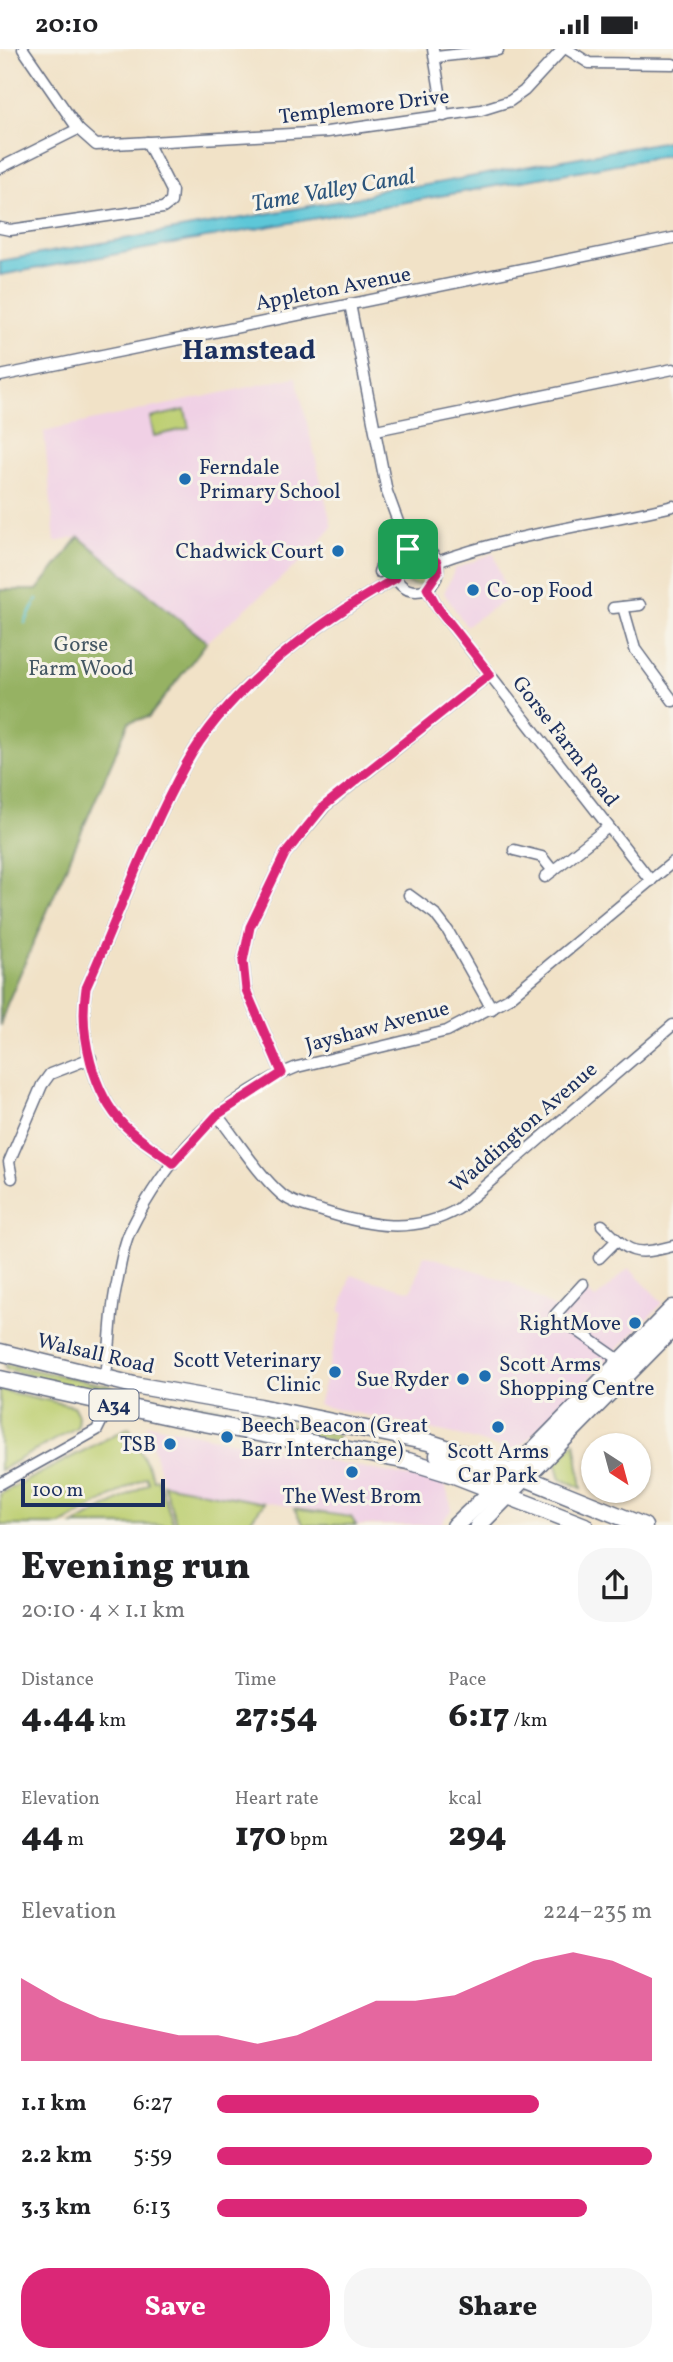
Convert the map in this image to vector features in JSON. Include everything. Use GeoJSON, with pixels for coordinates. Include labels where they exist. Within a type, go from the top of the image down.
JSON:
{"type":"FeatureCollection","features":[{"type":"Feature","properties":{"kind":"highway"},"geometry":{"type":"LineString","coordinates":[[478,1525],[510,1484],[621,1361],[673,1308]]}},
{"type":"Feature","properties":{"kind":"highway"},"geometry":{"type":"LineString","coordinates":[[455,1525],[510,1484],[673,1328]]}},
{"type":"Feature","properties":{"kind":"highway","name":"Walsall Road"},"geometry":{"type":"LineString","coordinates":[[0,1352],[105,1378],[428,1442],[510,1484]]}},
{"type":"Feature","properties":{"kind":"highway"},"geometry":{"type":"LineString","coordinates":[[0,1373],[51,1390]]}},
{"type":"Feature","properties":{"kind":"highway","name":"A34"},"geometry":{"type":"LineString","coordinates":[[0,1379],[177,1418],[408,1461],[463,1478],[510,1484],[644,1525]]}},
{"type":"Feature","properties":{"kind":"highway"},"geometry":{"type":"LineString","coordinates":[[177,1418],[182,1392]]}},
{"type":"Feature","properties":{"kind":"highway"},"geometry":{"type":"LineString","coordinates":[[340,1425],[348,1432],[349,1438],[343,1449]]}},
{"type":"Feature","properties":{"kind":"highway"},"geometry":{"type":"LineString","coordinates":[[455,1525],[468,1500],[463,1478]]}},
{"type":"Feature","properties":{"kind":"highway","name":"A34"},"geometry":{"type":"LineString","coordinates":[[510,1484],[585,1525]]}},
{"type":"Feature","properties":{"kind":"highway","name":"A34"},"geometry":{"type":"LineString","coordinates":[[510,1484],[593,1525]]}},
{"type":"Feature","properties":{"kind":"street"},"geometry":{"type":"LineString","coordinates":[[0,168],[78,128],[23,49]]}},
{"type":"Feature","properties":{"kind":"street"},"geometry":{"type":"LineString","coordinates":[[565,49],[589,63],[673,64]]}},
{"type":"Feature","properties":{"kind":"street","name":"Templemore Drive"},"geometry":{"type":"LineString","coordinates":[[78,128],[96,145],[316,133],[481,110],[510,101],[536,81],[565,49]]}},
{"type":"Feature","properties":{"kind":"street"},"geometry":{"type":"LineString","coordinates":[[444,116],[434,53],[498,50]]}},
{"type":"Feature","properties":{"kind":"street"},"geometry":{"type":"LineString","coordinates":[[2,228],[163,208],[171,202],[172,191],[147,142]]}},
{"type":"Feature","properties":{"kind":"street","name":"Appleton Avenue"},"geometry":{"type":"LineString","coordinates":[[0,376],[673,239]]}},
{"type":"Feature","properties":{"kind":"street"},"geometry":{"type":"LineString","coordinates":[[351,304],[387,492],[408,549]]}},
{"type":"Feature","properties":{"kind":"street"},"geometry":{"type":"LineString","coordinates":[[376,431],[673,369]]}},
{"type":"Feature","properties":{"kind":"street"},"geometry":{"type":"LineString","coordinates":[[437,562],[535,534],[673,506]]}},
{"type":"Feature","properties":{"kind":"street"},"geometry":{"type":"LineString","coordinates":[[379,572],[390,542],[401,533]]}},
{"type":"Feature","properties":{"kind":"street"},"geometry":{"type":"LineString","coordinates":[[422,548],[437,562],[438,572],[427,588],[413,591],[405,589],[396,578],[396,561],[408,549],[422,548]]}},
{"type":"Feature","properties":{"kind":"street"},"geometry":{"type":"LineString","coordinates":[[173,1163],[128,1128],[106,1102],[91,1058],[82,1012],[86,988],[186,762],[232,701],[348,605],[396,578]]}},
{"type":"Feature","properties":{"kind":"street","name":"Gorse Farm Road"},"geometry":{"type":"LineString","coordinates":[[427,588],[438,608],[651,881]]}},
{"type":"Feature","properties":{"kind":"street"},"geometry":{"type":"LineString","coordinates":[[640,605],[618,608],[635,649],[673,701]]}},
{"type":"Feature","properties":{"kind":"street"},"geometry":{"type":"LineString","coordinates":[[282,1073],[246,990],[243,961],[250,927],[285,854],[324,806],[490,674]]}},
{"type":"Feature","properties":{"kind":"street"},"geometry":{"type":"LineString","coordinates":[[514,850],[542,857],[549,874],[608,827]]}},
{"type":"Feature","properties":{"kind":"street","name":"Jayshaw Avenue"},"geometry":{"type":"LineString","coordinates":[[105,1378],[116,1286],[129,1234],[173,1163],[217,1115],[282,1073],[333,1056],[447,1031],[492,1009],[509,998],[673,862]]}},
{"type":"Feature","properties":{"kind":"street"},"geometry":{"type":"LineString","coordinates":[[409,895],[435,914],[448,931],[492,1009]]}},
{"type":"Feature","properties":{"kind":"street","name":"Waddington Avenue"},"geometry":{"type":"LineString","coordinates":[[217,1115],[271,1182],[283,1195],[296,1203],[375,1226],[400,1227],[428,1221],[458,1209],[673,1025]]}},
{"type":"Feature","properties":{"kind":"street"},"geometry":{"type":"LineString","coordinates":[[12,1178],[9,1162],[42,1085],[50,1074],[91,1058]]}},
{"type":"Feature","properties":{"kind":"street"},"geometry":{"type":"LineString","coordinates":[[602,1225],[636,1253],[673,1246]]}},
{"type":"Feature","properties":{"kind":"street"},"geometry":{"type":"LineString","coordinates":[[599,1258],[617,1240]]}},
{"type":"Feature","properties":{"kind":"street"},"geometry":{"type":"LineString","coordinates":[[583,1284],[555,1315],[621,1361]]}},
{"type":"Feature","properties":{"kind":"street"},"geometry":{"type":"LineString","coordinates":[[0,1484],[97,1430],[103,1419],[104,1403]]}},
{"type":"Feature","properties":{"kind":"shaded area","name":"Ferndale Primary School"},"geometry":{"type":"Polygon","coordinates":[[[296,377],[332,527],[307,556],[207,642],[79,537],[55,542],[44,431],[296,377]]]}},
{"type":"Feature","properties":{"kind":"shaded area"},"geometry":{"type":"Polygon","coordinates":[[[494,553],[508,598],[466,626],[444,593],[455,569],[494,553]]]}},
{"type":"Feature","properties":{"kind":"shaded area"},"geometry":{"type":"Polygon","coordinates":[[[424,1255],[509,1281],[564,1314],[587,1292],[595,1299],[629,1268],[663,1303],[521,1446],[510,1451],[459,1435],[318,1405],[344,1313],[340,1312],[350,1275],[411,1291],[424,1255]]]}},
{"type":"Feature","properties":{"kind":"shaded area"},"geometry":{"type":"Polygon","coordinates":[[[147,1424],[445,1484],[452,1509],[440,1525],[356,1525],[351,1517],[163,1484],[147,1424]]]}},
{"type":"Feature","properties":{"kind":"green space"},"geometry":{"type":"Polygon","coordinates":[[[185,410],[189,428],[154,436],[150,418],[185,410]]]}},
{"type":"Feature","properties":{"kind":"green space","name":"Gorse Farm Wood"},"geometry":{"type":"Polygon","coordinates":[[[79,537],[207,642],[149,717],[129,722],[7,1004],[0,1026],[0,590],[37,590],[79,537]]]}},
{"type":"Feature","properties":{"kind":"green space"},"geometry":{"type":"Polygon","coordinates":[[[416,551],[428,556],[433,568],[428,580],[416,585],[404,580],[399,568],[404,556],[416,551]]]}},
{"type":"Feature","properties":{"kind":"green space"},"geometry":{"type":"Polygon","coordinates":[[[5,1364],[110,1386],[143,1398],[171,1402],[169,1411],[6,1369],[5,1364]]]}},
{"type":"Feature","properties":{"kind":"green space"},"geometry":{"type":"Polygon","coordinates":[[[0,1390],[73,1406],[78,1415],[77,1427],[0,1470],[0,1390]]]}},
{"type":"Feature","properties":{"kind":"green space"},"geometry":{"type":"Polygon","coordinates":[[[186,1402],[286,1419],[294,1426],[337,1435],[337,1441],[186,1413],[186,1402]]]}},
{"type":"Feature","properties":{"kind":"green space"},"geometry":{"type":"Polygon","coordinates":[[[129,1427],[154,1480],[157,1478],[174,1525],[74,1525],[149,1483],[146,1477],[60,1525],[0,1525],[0,1494],[129,1427]]]}},
{"type":"Feature","properties":{"kind":"green space"},"geometry":{"type":"Polygon","coordinates":[[[575,1442],[581,1488],[561,1479],[556,1461],[575,1442]]]}},
{"type":"Feature","properties":{"kind":"green space"},"geometry":{"type":"Polygon","coordinates":[[[163,1484],[264,1503],[251,1520],[257,1525],[177,1525],[163,1484]]]}},
{"type":"Feature","properties":{"kind":"green space"},"geometry":{"type":"Polygon","coordinates":[[[294,1509],[351,1517],[356,1525],[304,1525],[294,1509]]]}},
{"type":"Feature","properties":{"kind":"water"},"geometry":{"type":"Polygon","coordinates":[[[673,140],[673,154],[0,275],[0,261],[367,196],[386,188],[421,186],[673,140]]]}},
{"type":"Feature","properties":{"kind":"waterway"},"geometry":{"type":"LineString","coordinates":[[25,623],[37,599]]}},
{"type":"Feature","properties":{"kind":"place","name":"Ferndale Primary School"},"geometry":{"type":"Point","coordinates":[185,479]}},
{"type":"Feature","properties":{"kind":"place","name":"Chadwick Court"},"geometry":{"type":"Point","coordinates":[338,551]}},
{"type":"Feature","properties":{"kind":"place","name":"Co-op Food"},"geometry":{"type":"Point","coordinates":[473,590]}},
{"type":"Feature","properties":{"kind":"place","name":"RightMove"},"geometry":{"type":"Point","coordinates":[635,1323]}},
{"type":"Feature","properties":{"kind":"place","name":"Scott Veterinary Clinic"},"geometry":{"type":"Point","coordinates":[335,1372]}},
{"type":"Feature","properties":{"kind":"place","name":"Scott Arms Shopping Centre"},"geometry":{"type":"Point","coordinates":[485,1376]}},
{"type":"Feature","properties":{"kind":"place","name":"Sue Ryder"},"geometry":{"type":"Point","coordinates":[463,1379]}},
{"type":"Feature","properties":{"kind":"place","name":"Scott Arms Car Park"},"geometry":{"type":"Point","coordinates":[498,1427]}},
{"type":"Feature","properties":{"kind":"place","name":"Beech Beacon (Great Barr Interchange)"},"geometry":{"type":"Point","coordinates":[227,1437]}},
{"type":"Feature","properties":{"kind":"place","name":"TSB"},"geometry":{"type":"Point","coordinates":[170,1444]}},
{"type":"Feature","properties":{"kind":"place","name":"The West Brom"},"geometry":{"type":"Point","coordinates":[352,1472]}},
{"type":"Feature","properties":{"kind":"district","name":"Hamstead"},"geometry":{"type":"Point","coordinates":[249,349]}},
{"type":"Feature","properties":{"kind":"route"},"geometry":{"type":"LineString","coordinates":[[422,548],[437,562],[438,572],[427,588],[438,608],[490,674],[324,806],[285,854],[250,927],[243,961],[246,990],[282,1073],[217,1115],[191,1140],[173,1163],[121,1122],[106,1102],[85,1037],[82,1012],[86,988],[186,762],[211,726],[232,701],[316,628],[348,605],[396,578],[396,561],[408,549],[422,548]]}},
{"type":"Feature","properties":{"kind":"water label","name":"Tame Valley Canal"},"geometry":{"type":"Point","coordinates":[333,189]}}]}
